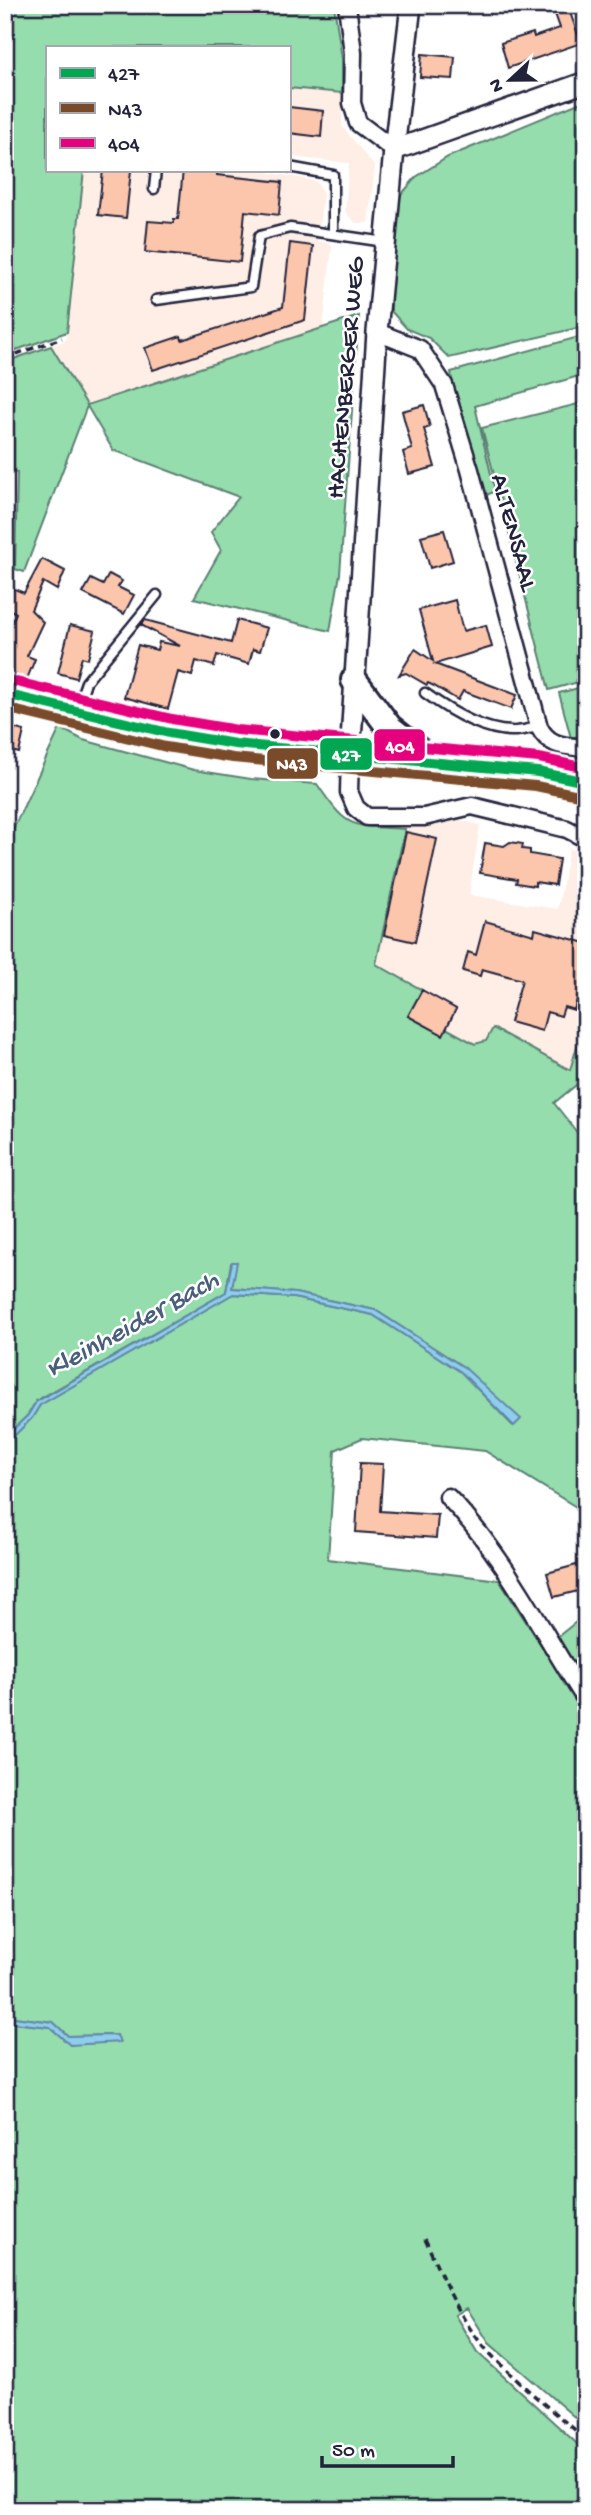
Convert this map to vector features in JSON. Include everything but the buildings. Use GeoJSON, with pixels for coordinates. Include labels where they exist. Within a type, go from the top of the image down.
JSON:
{"type":"FeatureCollection","features":[{"type":"Feature","properties":{"kind":"main road"},"geometry":{"type":"LineString","coordinates":[[354,680],[389,727],[435,763]]}},
{"type":"Feature","properties":{"kind":"main road"},"geometry":{"type":"LineString","coordinates":[[5,694],[169,733],[235,744],[538,772],[586,782]]}},
{"type":"Feature","properties":{"kind":"street"},"geometry":{"type":"LineString","coordinates":[[347,5],[353,53],[352,103],[358,123],[394,150],[586,82]]}},
{"type":"Feature","properties":{"kind":"street","name":"HACHENBERGER WEG"},"geometry":{"type":"LineString","coordinates":[[349,756],[377,332],[411,5]]}},
{"type":"Feature","properties":{"kind":"street","name":"ALTENSAAL"},"geometry":{"type":"LineString","coordinates":[[377,332],[420,349],[444,385],[470,470],[539,727]]}},
{"type":"Feature","properties":{"kind":"street"},"geometry":{"type":"LineString","coordinates":[[539,727],[543,736],[554,745],[586,748]]}},
{"type":"Feature","properties":{"kind":"street"},"geometry":{"type":"LineString","coordinates":[[349,756],[349,792],[356,808],[367,817],[424,817],[472,806],[567,829],[586,839]]}},
{"type":"Feature","properties":{"kind":"street"},"geometry":{"type":"LineString","coordinates":[[448,1497],[470,1520],[506,1571],[586,1700]]}},
{"type":"Feature","properties":{"kind":"lane"},"geometry":{"type":"LineString","coordinates":[[290,167],[333,175],[333,234]]}},
{"type":"Feature","properties":{"kind":"lane"},"geometry":{"type":"LineString","coordinates":[[154,189],[156,172]]}},
{"type":"Feature","properties":{"kind":"lane"},"geometry":{"type":"LineString","coordinates":[[156,300],[251,287],[258,236],[290,228],[385,242]]}},
{"type":"Feature","properties":{"kind":"lane"},"geometry":{"type":"LineString","coordinates":[[76,711],[86,682],[157,595]]}},
{"type":"Feature","properties":{"kind":"lane"},"geometry":{"type":"LineString","coordinates":[[425,692],[454,713],[485,724],[508,731],[539,727]]}},
{"type":"Feature","properties":{"kind":"path"},"geometry":{"type":"LineString","coordinates":[[5,358],[62,338]]}},
{"type":"Feature","properties":{"kind":"path"},"geometry":{"type":"LineString","coordinates":[[425,2239],[452,2296],[485,2347],[539,2400],[586,2439]]}},
{"type":"Feature","properties":{"kind":"shaded area"},"geometry":{"type":"Polygon","coordinates":[[[290,88],[342,93],[342,126],[375,167],[368,223],[356,223],[345,212],[349,163],[290,157],[290,88]]]}},
{"type":"Feature","properties":{"kind":"shaded area"},"geometry":{"type":"Polygon","coordinates":[[[84,172],[267,172],[316,181],[323,193],[318,241],[332,246],[323,328],[86,405],[51,346],[66,340],[84,172]]]}},
{"type":"Feature","properties":{"kind":"shaded area"},"geometry":{"type":"Polygon","coordinates":[[[456,819],[480,825],[469,895],[558,909],[569,848],[586,855],[586,1035],[578,1043],[570,1070],[493,1029],[486,1041],[475,1044],[447,1028],[408,1016],[421,990],[376,964],[405,829],[456,819]]]}},
{"type":"Feature","properties":{"kind":"green space"},"geometry":{"type":"Polygon","coordinates":[[[5,5],[334,5],[342,59],[342,93],[290,88],[290,46],[46,46],[46,172],[84,172],[67,332],[5,354],[5,5]]]}},
{"type":"Feature","properties":{"kind":"green space"},"geometry":{"type":"Polygon","coordinates":[[[586,100],[586,326],[449,358],[429,338],[407,329],[391,311],[391,273],[401,195],[416,177],[448,157],[586,100]]]}},
{"type":"Feature","properties":{"kind":"green space"},"geometry":{"type":"Polygon","coordinates":[[[359,316],[340,574],[330,631],[194,598],[221,550],[211,532],[239,497],[113,450],[87,406],[24,572],[15,569],[17,472],[5,475],[5,362],[51,346],[87,405],[359,316]]]}},
{"type":"Feature","properties":{"kind":"green space"},"geometry":{"type":"Polygon","coordinates":[[[586,335],[586,374],[475,406],[495,491],[481,498],[451,372],[586,335]]]}},
{"type":"Feature","properties":{"kind":"green space"},"geometry":{"type":"Polygon","coordinates":[[[586,402],[586,680],[549,690],[482,428],[586,402]]]}},
{"type":"Feature","properties":{"kind":"green space"},"geometry":{"type":"Polygon","coordinates":[[[586,686],[586,734],[571,738],[559,693],[586,686]]]}},
{"type":"Feature","properties":{"kind":"green space"},"geometry":{"type":"Polygon","coordinates":[[[60,728],[83,740],[194,770],[251,779],[317,784],[344,818],[352,823],[405,829],[376,964],[422,990],[408,1016],[446,1028],[475,1044],[486,1041],[493,1028],[570,1070],[578,1043],[586,1035],[586,1077],[554,1103],[586,1144],[586,1513],[485,1451],[362,1438],[335,1450],[328,1559],[499,1580],[586,1714],[586,2427],[489,2343],[467,2308],[455,2315],[477,2352],[586,2452],[586,2510],[5,2510],[5,2022],[50,2027],[70,2045],[117,2035],[68,2036],[53,2022],[5,2016],[5,1445],[32,1418],[40,1405],[233,1294],[294,1298],[373,1315],[461,1372],[513,1426],[465,1368],[375,1310],[295,1293],[232,1288],[236,1262],[231,1263],[226,1292],[36,1401],[28,1415],[5,1437],[5,837],[9,838],[60,728]]]}},
{"type":"Feature","properties":{"kind":"green space"},"geometry":{"type":"Polygon","coordinates":[[[586,1614],[586,1685],[556,1638],[586,1614]]]}},
{"type":"Feature","properties":{"kind":"water"},"geometry":{"type":"Polygon","coordinates":[[[232,1262],[237,1262],[232,1288],[295,1293],[375,1310],[465,1368],[521,1419],[514,1426],[461,1372],[373,1315],[294,1298],[233,1294],[40,1405],[32,1418],[5,1445],[5,1437],[28,1415],[36,1402],[226,1292],[232,1262]]]}},
{"type":"Feature","properties":{"kind":"water"},"geometry":{"type":"Polygon","coordinates":[[[5,2016],[53,2022],[68,2036],[117,2035],[120,2042],[70,2045],[50,2027],[5,2022],[5,2016]]]}},
{"type":"Feature","properties":{"kind":"transit line","name":"404"},"geometry":{"type":"LineString","coordinates":[[8,680],[172,719],[237,730],[539,758],[586,768]]}},
{"type":"Feature","properties":{"kind":"transit line","name":"427"},"geometry":{"type":"LineString","coordinates":[[5,694],[169,733],[235,744],[538,772],[586,782]]}},
{"type":"Feature","properties":{"kind":"transit line","name":"N43"},"geometry":{"type":"LineString","coordinates":[[5,708],[166,747],[233,758],[536,786],[583,796]]}},
{"type":"Feature","properties":{"kind":"water label","name":"Kleinheider Bach"},"geometry":{"type":"Point","coordinates":[133,1326]}}]}
